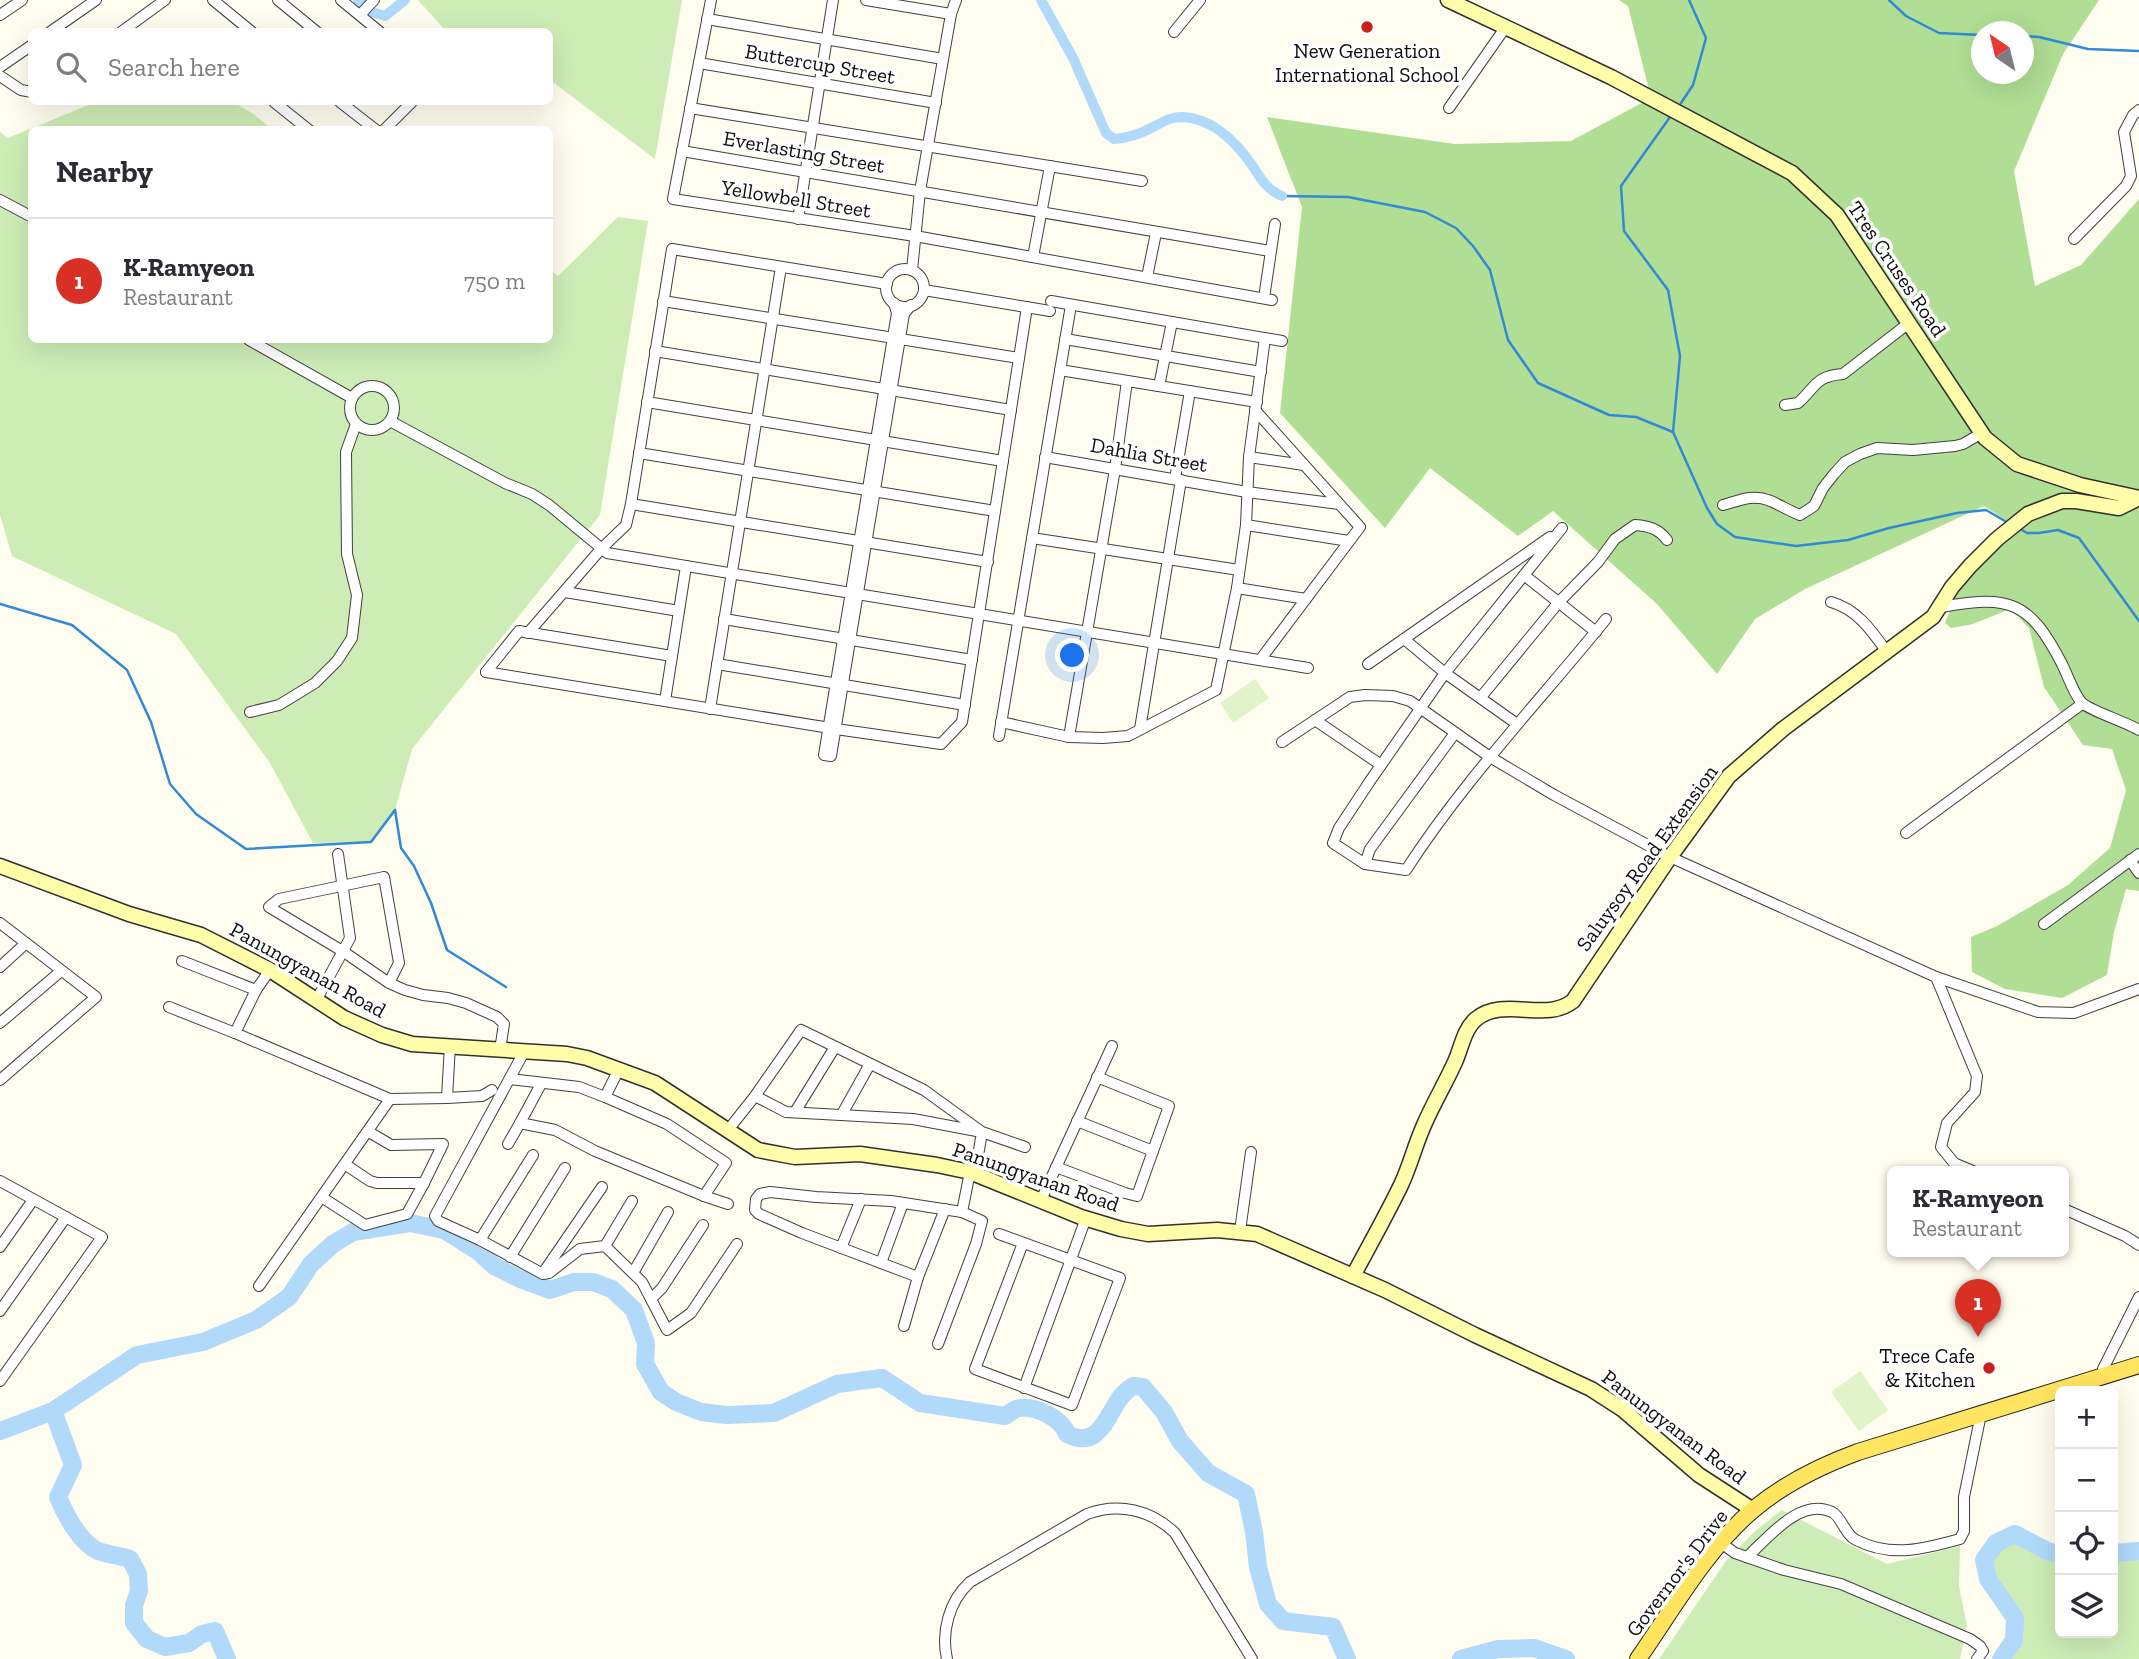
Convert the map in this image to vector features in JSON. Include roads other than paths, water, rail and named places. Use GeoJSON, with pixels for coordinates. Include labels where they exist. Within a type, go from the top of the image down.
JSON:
{"type":"FeatureCollection","features":[{"type":"Feature","properties":{"kind":"main road","name":"Tres Cruses Road"},"geometry":{"type":"LineString","coordinates":[[1448,0],[1611,76],[1792,173],[1837,215],[1982,433],[2017,464],[2071,482],[2139,498]]}},
{"type":"Feature","properties":{"kind":"main road","name":"Saluysoy Road Extension"},"geometry":{"type":"LineString","coordinates":[[1353,1276],[1400,1188],[1423,1126],[1454,1065],[1470,1025],[1478,1017],[1517,1009],[1555,1010],[1573,1001],[1728,776],[1783,729],[1933,617],[1952,587],[1970,566],[2028,514],[2062,501],[2119,508],[2139,498]]}},
{"type":"Feature","properties":{"kind":"main road","name":"Panungyanan Road"},"geometry":{"type":"LineString","coordinates":[[0,866],[130,914],[201,935],[270,970],[344,1018],[382,1035],[412,1044],[567,1054],[619,1069],[654,1083],[758,1150],[794,1157],[860,1154],[970,1172],[1086,1218],[1148,1234],[1217,1230],[1257,1234],[1353,1276],[1591,1389],[1622,1409],[1699,1475],[1752,1510]]}},
{"type":"Feature","properties":{"kind":"main road","name":"Governor's Drive"},"geometry":{"type":"LineString","coordinates":[[1638,1659],[1721,1543],[1752,1510],[1790,1483],[1841,1458],[2139,1365]]}},
{"type":"Feature","properties":{"kind":"street"},"geometry":{"type":"LineString","coordinates":[[0,15],[22,0]]}},
{"type":"Feature","properties":{"kind":"street"},"geometry":{"type":"LineString","coordinates":[[56,28],[96,0]]}},
{"type":"Feature","properties":{"kind":"street"},"geometry":{"type":"LineString","coordinates":[[126,28],[165,0]]}},
{"type":"Feature","properties":{"kind":"street"},"geometry":{"type":"LineString","coordinates":[[213,0],[247,28]]}},
{"type":"Feature","properties":{"kind":"street"},"geometry":{"type":"LineString","coordinates":[[278,0],[312,28]]}},
{"type":"Feature","properties":{"kind":"street"},"geometry":{"type":"LineString","coordinates":[[341,0],[363,13],[376,28]]}},
{"type":"Feature","properties":{"kind":"street"},"geometry":{"type":"LineString","coordinates":[[682,151],[711,0]]}},
{"type":"Feature","properties":{"kind":"street"},"geometry":{"type":"LineString","coordinates":[[798,219],[833,0]]}},
{"type":"Feature","properties":{"kind":"street"},"geometry":{"type":"LineString","coordinates":[[866,0],[896,2],[951,14]]}},
{"type":"Feature","properties":{"kind":"street"},"geometry":{"type":"LineString","coordinates":[[950,0],[951,14]]}},
{"type":"Feature","properties":{"kind":"street"},"geometry":{"type":"LineString","coordinates":[[907,270],[915,236],[920,191],[951,14],[956,0]]}},
{"type":"Feature","properties":{"kind":"street"},"geometry":{"type":"LineString","coordinates":[[1174,32],[1200,0]]}},
{"type":"Feature","properties":{"kind":"street"},"geometry":{"type":"LineString","coordinates":[[363,13],[374,1]]}},
{"type":"Feature","properties":{"kind":"street"},"geometry":{"type":"LineString","coordinates":[[707,19],[943,59]]}},
{"type":"Feature","properties":{"kind":"street"},"geometry":{"type":"LineString","coordinates":[[1449,108],[1505,27]]}},
{"type":"Feature","properties":{"kind":"street"},"geometry":{"type":"LineString","coordinates":[[0,66],[28,48]]}},
{"type":"Feature","properties":{"kind":"street","name":"Buttercup Street"},"geometry":{"type":"LineString","coordinates":[[699,63],[936,103]]}},
{"type":"Feature","properties":{"kind":"street"},"geometry":{"type":"LineString","coordinates":[[0,76],[21,90],[28,91]]}},
{"type":"Feature","properties":{"kind":"street"},"geometry":{"type":"LineString","coordinates":[[278,105],[304,126]]}},
{"type":"Feature","properties":{"kind":"street"},"geometry":{"type":"LineString","coordinates":[[344,105],[371,126]]}},
{"type":"Feature","properties":{"kind":"street"},"geometry":{"type":"LineString","coordinates":[[388,126],[407,105]]}},
{"type":"Feature","properties":{"kind":"street"},"geometry":{"type":"LineString","coordinates":[[690,108],[1142,181]]}},
{"type":"Feature","properties":{"kind":"street"},"geometry":{"type":"LineString","coordinates":[[2074,239],[2126,186],[2132,176],[2124,132],[2133,115],[2139,110]]}},
{"type":"Feature","properties":{"kind":"street","name":"Everlasting Street"},"geometry":{"type":"LineString","coordinates":[[682,151],[1270,251]]}},
{"type":"Feature","properties":{"kind":"street","name":"Yellowbell Street"},"geometry":{"type":"LineString","coordinates":[[682,151],[673,198],[915,236],[1268,299],[1270,251]]}},
{"type":"Feature","properties":{"kind":"street"},"geometry":{"type":"LineString","coordinates":[[1033,257],[1050,166]]}},
{"type":"Feature","properties":{"kind":"street"},"geometry":{"type":"LineString","coordinates":[[0,200],[28,215]]}},
{"type":"Feature","properties":{"kind":"street"},"geometry":{"type":"LineString","coordinates":[[1270,251],[1275,224]]}},
{"type":"Feature","properties":{"kind":"street"},"geometry":{"type":"LineString","coordinates":[[1147,277],[1156,233]]}},
{"type":"Feature","properties":{"kind":"street"},"geometry":{"type":"LineString","coordinates":[[528,633],[601,549],[626,525],[672,249],[887,284]]}},
{"type":"Feature","properties":{"kind":"street"},"geometry":{"type":"LineString","coordinates":[[710,709],[781,267]]}},
{"type":"Feature","properties":{"kind":"street"},"geometry":{"type":"LineString","coordinates":[[832,729],[896,338],[897,313],[888,294],[887,284],[894,273],[907,270],[922,280],[924,290],[920,299],[904,314],[896,338]]}},
{"type":"Feature","properties":{"kind":"street"},"geometry":{"type":"LineString","coordinates":[[924,290],[1027,307],[1070,305],[1282,341]]}},
{"type":"Feature","properties":{"kind":"street"},"geometry":{"type":"LineString","coordinates":[[663,301],[1019,358]]}},
{"type":"Feature","properties":{"kind":"street"},"geometry":{"type":"LineString","coordinates":[[894,303],[911,305]]}},
{"type":"Feature","properties":{"kind":"street"},"geometry":{"type":"LineString","coordinates":[[999,736],[1070,305]]}},
{"type":"Feature","properties":{"kind":"street"},"geometry":{"type":"LineString","coordinates":[[672,656],[519,631],[486,671],[832,729],[941,744],[962,722],[1027,307]]}},
{"type":"Feature","properties":{"kind":"street"},"geometry":{"type":"LineString","coordinates":[[1159,386],[1171,322]]}},
{"type":"Feature","properties":{"kind":"street"},"geometry":{"type":"LineString","coordinates":[[1785,405],[1798,403],[1823,377],[1843,374],[1909,323]]}},
{"type":"Feature","properties":{"kind":"street"},"geometry":{"type":"LineString","coordinates":[[1001,722],[1069,737],[1128,736],[1216,690],[1240,570],[1246,525],[1249,457],[1265,338]]}},
{"type":"Feature","properties":{"kind":"street"},"geometry":{"type":"LineString","coordinates":[[1065,339],[1261,372]]}},
{"type":"Feature","properties":{"kind":"street"},"geometry":{"type":"LineString","coordinates":[[254,343],[352,398]]}},
{"type":"Feature","properties":{"kind":"street"},"geometry":{"type":"LineString","coordinates":[[655,351],[1011,410]]}},
{"type":"Feature","properties":{"kind":"street"},"geometry":{"type":"LineString","coordinates":[[1060,370],[1190,391],[1256,406],[1360,527],[1260,660]]}},
{"type":"Feature","properties":{"kind":"street"},"geometry":{"type":"LineString","coordinates":[[1069,737],[1115,469],[1127,381]]}},
{"type":"Feature","properties":{"kind":"street"},"geometry":{"type":"LineString","coordinates":[[366,387],[383,389],[394,403],[390,421],[382,428],[371,430],[356,424],[350,414],[352,398],[366,387]]}},
{"type":"Feature","properties":{"kind":"street"},"geometry":{"type":"LineString","coordinates":[[1140,729],[1168,560],[1190,391]]}},
{"type":"Feature","properties":{"kind":"street"},"geometry":{"type":"LineString","coordinates":[[647,402],[1003,461]]}},
{"type":"Feature","properties":{"kind":"street"},"geometry":{"type":"LineString","coordinates":[[390,421],[505,483],[532,494],[550,505],[607,553],[1308,668]]}},
{"type":"Feature","properties":{"kind":"street"},"geometry":{"type":"LineString","coordinates":[[250,712],[279,705],[315,683],[337,661],[352,638],[357,595],[347,554],[346,452],[356,424]]}},
{"type":"Feature","properties":{"kind":"street"},"geometry":{"type":"LineString","coordinates":[[1723,505],[1748,498],[1760,498],[1800,515],[1814,506],[1834,474],[1860,454],[1877,448],[1913,450],[1955,446],[1982,433]]}},
{"type":"Feature","properties":{"kind":"street"},"geometry":{"type":"LineString","coordinates":[[639,453],[995,511]]}},
{"type":"Feature","properties":{"kind":"street","name":"Dahlia Street"},"geometry":{"type":"LineString","coordinates":[[1045,457],[1247,492],[1339,504]]}},
{"type":"Feature","properties":{"kind":"street"},"geometry":{"type":"LineString","coordinates":[[1249,457],[1304,465]]}},
{"type":"Feature","properties":{"kind":"street"},"geometry":{"type":"LineString","coordinates":[[631,504],[988,562]]}},
{"type":"Feature","properties":{"kind":"street"},"geometry":{"type":"LineString","coordinates":[[1246,525],[1349,541]]}},
{"type":"Feature","properties":{"kind":"street"},"geometry":{"type":"LineString","coordinates":[[1481,697],[1615,539],[1635,525],[1653,527],[1667,540]]}},
{"type":"Feature","properties":{"kind":"street"},"geometry":{"type":"LineString","coordinates":[[1368,664],[1562,528],[1445,673],[1339,828],[1333,844],[1364,864],[1406,870],[1428,835],[1490,757],[1606,619]]}},
{"type":"Feature","properties":{"kind":"street"},"geometry":{"type":"LineString","coordinates":[[1032,538],[1240,570]]}},
{"type":"Feature","properties":{"kind":"street"},"geometry":{"type":"LineString","coordinates":[[665,701],[686,566]]}},
{"type":"Feature","properties":{"kind":"street"},"geometry":{"type":"LineString","coordinates":[[1524,575],[1596,632]]}},
{"type":"Feature","properties":{"kind":"street"},"geometry":{"type":"LineString","coordinates":[[1237,588],[1306,599]]}},
{"type":"Feature","properties":{"kind":"street"},"geometry":{"type":"LineString","coordinates":[[565,592],[679,611]]}},
{"type":"Feature","properties":{"kind":"street"},"geometry":{"type":"LineString","coordinates":[[1941,607],[1991,601],[2011,604],[2025,611],[2058,656],[2082,704],[2139,730]]}},
{"type":"Feature","properties":{"kind":"street"},"geometry":{"type":"LineString","coordinates":[[1831,602],[1848,608],[1869,628],[1887,652]]}},
{"type":"Feature","properties":{"kind":"street"},"geometry":{"type":"LineString","coordinates":[[724,619],[972,660]]}},
{"type":"Feature","properties":{"kind":"street"},"geometry":{"type":"LineString","coordinates":[[1404,639],[1445,673],[1517,724]]}},
{"type":"Feature","properties":{"kind":"street"},"geometry":{"type":"LineString","coordinates":[[717,664],[965,705]]}},
{"type":"Feature","properties":{"kind":"street"},"geometry":{"type":"LineString","coordinates":[[1282,743],[1349,697],[1393,696],[1410,701],[1490,757],[1554,795],[1670,857],[1937,977],[2038,1012],[2074,1013],[2139,989]]}},
{"type":"Feature","properties":{"kind":"street"},"geometry":{"type":"LineString","coordinates":[[1906,832],[2082,704]]}},
{"type":"Feature","properties":{"kind":"street"},"geometry":{"type":"LineString","coordinates":[[1315,720],[1381,765]]}},
{"type":"Feature","properties":{"kind":"street"},"geometry":{"type":"LineString","coordinates":[[1364,864],[1370,849],[1455,733]]}},
{"type":"Feature","properties":{"kind":"street"},"geometry":{"type":"LineString","coordinates":[[317,999],[350,938],[338,854]]}},
{"type":"Feature","properties":{"kind":"street"},"geometry":{"type":"LineString","coordinates":[[2045,923],[2135,857],[2139,873]]}},
{"type":"Feature","properties":{"kind":"street"},"geometry":{"type":"LineString","coordinates":[[389,983],[399,963],[384,877],[279,899],[269,907],[344,952],[389,983],[423,995],[466,1003],[497,1017],[505,1029],[500,1050]]}},
{"type":"Feature","properties":{"kind":"street"},"geometry":{"type":"LineString","coordinates":[[0,923],[96,997],[0,1080]]}},
{"type":"Feature","properties":{"kind":"street"},"geometry":{"type":"LineString","coordinates":[[0,967],[25,944]]}},
{"type":"Feature","properties":{"kind":"street"},"geometry":{"type":"LineString","coordinates":[[182,961],[256,990]]}},
{"type":"Feature","properties":{"kind":"street"},"geometry":{"type":"LineString","coordinates":[[235,1033],[256,990],[270,970]]}},
{"type":"Feature","properties":{"kind":"street"},"geometry":{"type":"LineString","coordinates":[[0,1023],[61,971]]}},
{"type":"Feature","properties":{"kind":"street"},"geometry":{"type":"LineString","coordinates":[[1937,977],[1977,1076],[1975,1093],[1947,1123],[1941,1147],[1954,1163],[1961,1166]]}},
{"type":"Feature","properties":{"kind":"street"},"geometry":{"type":"LineString","coordinates":[[169,1007],[390,1099],[481,1096],[492,1090]]}},
{"type":"Feature","properties":{"kind":"street"},"geometry":{"type":"LineString","coordinates":[[728,1130],[800,1030],[923,1090],[982,1132]]}},
{"type":"Feature","properties":{"kind":"street"},"geometry":{"type":"LineString","coordinates":[[447,1098],[450,1045]]}},
{"type":"Feature","properties":{"kind":"street"},"geometry":{"type":"LineString","coordinates":[[1041,1200],[1112,1046]]}},
{"type":"Feature","properties":{"kind":"street"},"geometry":{"type":"LineString","coordinates":[[795,1112],[835,1047]]}},
{"type":"Feature","properties":{"kind":"street"},"geometry":{"type":"LineString","coordinates":[[524,1052],[435,1216],[438,1221],[543,1274],[549,1273],[580,1249],[605,1246]]}},
{"type":"Feature","properties":{"kind":"street"},"geometry":{"type":"LineString","coordinates":[[842,1114],[870,1064]]}},
{"type":"Feature","properties":{"kind":"street"},"geometry":{"type":"LineString","coordinates":[[605,1097],[619,1069]]}},
{"type":"Feature","properties":{"kind":"street"},"geometry":{"type":"LineString","coordinates":[[1056,1167],[1137,1196],[1169,1106],[1097,1077]]}},
{"type":"Feature","properties":{"kind":"street"},"geometry":{"type":"LineString","coordinates":[[510,1079],[579,1087],[667,1124],[726,1163],[704,1196]]}},
{"type":"Feature","properties":{"kind":"street"},"geometry":{"type":"LineString","coordinates":[[508,1144],[541,1084]]}},
{"type":"Feature","properties":{"kind":"street"},"geometry":{"type":"LineString","coordinates":[[755,1096],[786,1112],[913,1119],[982,1132],[1025,1147]]}},
{"type":"Feature","properties":{"kind":"street"},"geometry":{"type":"LineString","coordinates":[[259,1286],[390,1099]]}},
{"type":"Feature","properties":{"kind":"street"},"geometry":{"type":"LineString","coordinates":[[1077,1121],[1153,1151]]}},
{"type":"Feature","properties":{"kind":"street"},"geometry":{"type":"LineString","coordinates":[[520,1123],[555,1129],[595,1152],[728,1204]]}},
{"type":"Feature","properties":{"kind":"street"},"geometry":{"type":"LineString","coordinates":[[323,1198],[365,1225],[407,1214],[443,1144],[391,1146],[369,1132]]}},
{"type":"Feature","properties":{"kind":"street"},"geometry":{"type":"LineString","coordinates":[[962,1212],[982,1132]]}},
{"type":"Feature","properties":{"kind":"street"},"geometry":{"type":"LineString","coordinates":[[1240,1231],[1251,1152]]}},
{"type":"Feature","properties":{"kind":"street"},"geometry":{"type":"LineString","coordinates":[[480,1240],[533,1155]]}},
{"type":"Feature","properties":{"kind":"street"},"geometry":{"type":"LineString","coordinates":[[346,1165],[377,1183],[424,1183]]}},
{"type":"Feature","properties":{"kind":"street"},"geometry":{"type":"LineString","coordinates":[[510,1257],[565,1168]]}},
{"type":"Feature","properties":{"kind":"street"},"geometry":{"type":"LineString","coordinates":[[0,1182],[102,1237],[0,1381]]}},
{"type":"Feature","properties":{"kind":"street"},"geometry":{"type":"LineString","coordinates":[[543,1274],[603,1186]]}},
{"type":"Feature","properties":{"kind":"street"},"geometry":{"type":"LineString","coordinates":[[918,1277],[758,1214],[755,1210],[756,1199],[760,1194],[770,1192],[903,1203],[962,1212],[982,1222],[938,1344]]}},
{"type":"Feature","properties":{"kind":"street"},"geometry":{"type":"LineString","coordinates":[[841,1248],[861,1199]]}},
{"type":"Feature","properties":{"kind":"street"},"geometry":{"type":"LineString","coordinates":[[0,1247],[33,1200]]}},
{"type":"Feature","properties":{"kind":"street"},"geometry":{"type":"LineString","coordinates":[[605,1246],[632,1201]]}},
{"type":"Feature","properties":{"kind":"street"},"geometry":{"type":"LineString","coordinates":[[881,1263],[903,1203]]}},
{"type":"Feature","properties":{"kind":"street"},"geometry":{"type":"LineString","coordinates":[[904,1326],[918,1277],[945,1209]]}},
{"type":"Feature","properties":{"kind":"street"},"geometry":{"type":"LineString","coordinates":[[2069,1211],[2139,1245]]}},
{"type":"Feature","properties":{"kind":"street"},"geometry":{"type":"LineString","coordinates":[[633,1273],[668,1212]]}},
{"type":"Feature","properties":{"kind":"street"},"geometry":{"type":"LineString","coordinates":[[0,1311],[66,1217]]}},
{"type":"Feature","properties":{"kind":"street"},"geometry":{"type":"LineString","coordinates":[[1024,1388],[1086,1218]]}},
{"type":"Feature","properties":{"kind":"street"},"geometry":{"type":"LineString","coordinates":[[651,1299],[662,1289],[702,1226]]}},
{"type":"Feature","properties":{"kind":"street"},"geometry":{"type":"LineString","coordinates":[[999,1234],[1120,1278],[1072,1405],[975,1369],[1023,1243]]}},
{"type":"Feature","properties":{"kind":"street"},"geometry":{"type":"LineString","coordinates":[[605,1246],[642,1282],[667,1329],[691,1312],[737,1244]]}},
{"type":"Feature","properties":{"kind":"street"},"geometry":{"type":"LineString","coordinates":[[2105,1376],[2104,1369],[2139,1297]]}},
{"type":"Feature","properties":{"kind":"street"},"geometry":{"type":"LineString","coordinates":[[1747,1557],[1803,1510],[1823,1509],[1835,1513],[1853,1539],[1895,1552],[1936,1546],[1960,1539],[1964,1531],[1964,1497],[1982,1414]]}},
{"type":"Feature","properties":{"kind":"street"},"geometry":{"type":"LineString","coordinates":[[947,1659],[945,1636],[948,1619],[957,1596],[970,1582],[1087,1514],[1116,1507],[1147,1514],[1175,1533],[1252,1659]]}},
{"type":"Feature","properties":{"kind":"street"},"geometry":{"type":"LineString","coordinates":[[1721,1543],[1735,1553],[1784,1570],[1842,1584],[1970,1639],[1983,1651],[1978,1659]]}},
{"type":"Feature","properties":{"kind":"waterway"},"geometry":{"type":"LineString","coordinates":[[358,0],[372,12],[385,16],[405,0]]}},
{"type":"Feature","properties":{"kind":"waterway"},"geometry":{"type":"LineString","coordinates":[[1041,0],[1073,58],[1106,133],[1114,139],[1129,137],[1169,119],[1193,118],[1213,127],[1231,140],[1246,156],[1264,183],[1282,196]]}},
{"type":"Feature","properties":{"kind":"waterway"},"geometry":{"type":"LineString","coordinates":[[1681,103],[1693,85],[1706,38],[1689,0]]}},
{"type":"Feature","properties":{"kind":"waterway"},"geometry":{"type":"LineString","coordinates":[[1889,0],[1906,16],[1939,33],[1971,34]]}},
{"type":"Feature","properties":{"kind":"waterway"},"geometry":{"type":"LineString","coordinates":[[2034,37],[2088,49],[2139,51]]}},
{"type":"Feature","properties":{"kind":"waterway"},"geometry":{"type":"LineString","coordinates":[[1670,117],[1621,186],[1624,231],[1668,290],[1680,356],[1673,432]]}},
{"type":"Feature","properties":{"kind":"waterway"},"geometry":{"type":"LineString","coordinates":[[1282,196],[1348,197],[1425,212],[1456,228],[1490,270],[1508,340],[1538,383],[1609,415],[1636,417],[1673,432],[1707,508],[1717,524],[1735,537],[1796,546],[1848,540],[1957,513],[1986,510],[2005,521]]}},
{"type":"Feature","properties":{"kind":"waterway"},"geometry":{"type":"LineString","coordinates":[[2022,530],[2027,533],[2058,530],[2079,538],[2139,621]]}},
{"type":"Feature","properties":{"kind":"waterway"},"geometry":{"type":"LineString","coordinates":[[0,604],[72,625],[127,670],[151,722],[170,784],[196,814],[246,849],[371,842],[395,810]]}},
{"type":"Feature","properties":{"kind":"waterway"},"geometry":{"type":"LineString","coordinates":[[395,810],[401,848],[414,866],[431,903],[447,950],[506,987]]}},
{"type":"Feature","properties":{"kind":"waterway"},"geometry":{"type":"LineString","coordinates":[[0,1431],[53,1411],[137,1355],[203,1342],[256,1320],[289,1297],[311,1264],[333,1244],[353,1232],[410,1223],[444,1230],[479,1252],[494,1266],[550,1290],[574,1282],[593,1282],[612,1289],[634,1310],[646,1343],[645,1364],[661,1392],[676,1402],[701,1412],[727,1415],[774,1413],[837,1384],[882,1378],[920,1403],[1005,1416],[1018,1408],[1034,1409],[1060,1423],[1067,1434],[1087,1438],[1094,1435],[1106,1422],[1124,1393],[1133,1386],[1143,1387],[1164,1412],[1180,1441],[1208,1473],[1246,1494],[1258,1567],[1268,1604],[1283,1621],[1333,1627],[1347,1659]]}},
{"type":"Feature","properties":{"kind":"waterway"},"geometry":{"type":"LineString","coordinates":[[53,1411],[73,1465],[58,1497],[85,1542],[101,1552],[130,1559],[138,1574],[139,1591],[134,1605],[134,1623],[147,1639],[165,1647],[189,1643],[202,1634],[215,1631],[227,1659]]}},
{"type":"Feature","properties":{"kind":"waterway"},"geometry":{"type":"LineString","coordinates":[[2001,1659],[2014,1640],[2015,1618],[1988,1579],[1984,1560],[1996,1543],[2015,1534],[2055,1553]]}},
{"type":"Feature","properties":{"kind":"waterway"},"geometry":{"type":"LineString","coordinates":[[2118,1553],[2139,1551]]}},
{"type":"Feature","properties":{"kind":"waterway"},"geometry":{"type":"LineString","coordinates":[[1461,1659],[1498,1649],[1534,1648],[1566,1659]]}},
{"type":"Feature","properties":{"kind":"place","name":"New Generation International School"},"geometry":{"type":"Point","coordinates":[1367,27]}},
{"type":"Feature","properties":{"kind":"place","name":"K-Ramyeon"},"geometry":{"type":"Point","coordinates":[1978,1337]}},
{"type":"Feature","properties":{"kind":"place","name":"Trece Cafe & Kitchen"},"geometry":{"type":"Point","coordinates":[1989,1368]}}]}
